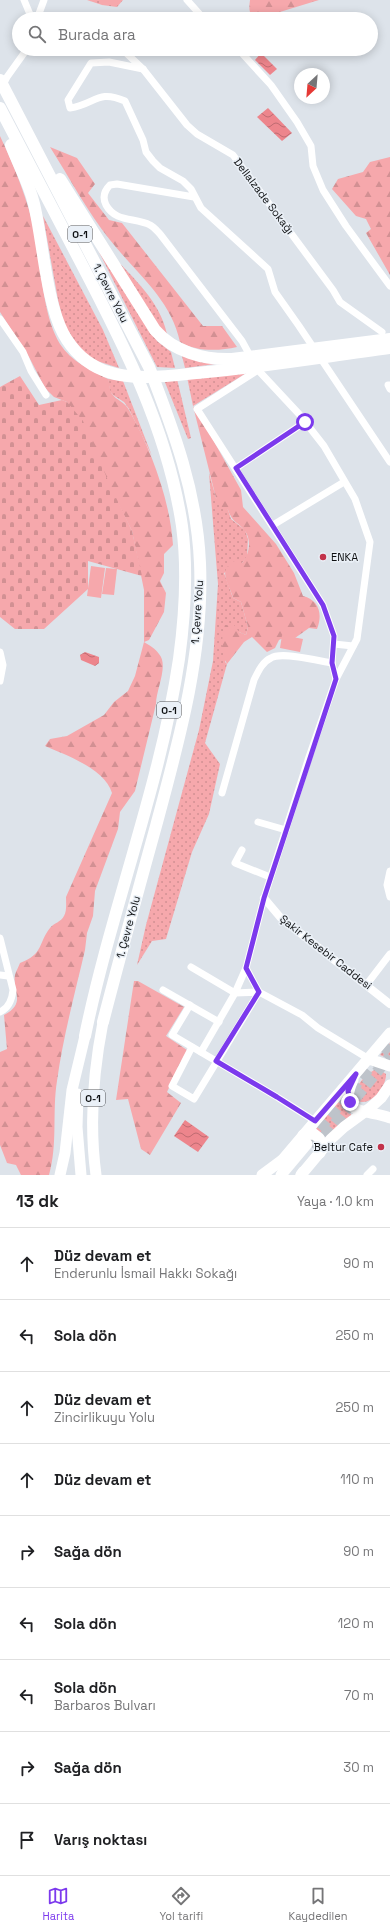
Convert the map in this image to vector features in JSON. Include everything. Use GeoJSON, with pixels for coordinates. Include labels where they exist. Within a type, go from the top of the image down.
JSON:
{"type":"FeatureCollection","features":[{"type":"Feature","properties":{"kind":"highway","name":"1. Çevre Yolu"},"geometry":{"type":"LineString","coordinates":[[0,80],[149,367],[177,440],[191,490],[200,564],[198,625],[188,691],[172,762],[103,1022]]}},
{"type":"Feature","properties":{"kind":"highway"},"geometry":{"type":"LineString","coordinates":[[11,101],[27,122],[66,190],[147,318],[163,339],[183,351],[219,360],[390,348]]}},
{"type":"Feature","properties":{"kind":"highway","name":"1. Çevre Yolu"},"geometry":{"type":"LineString","coordinates":[[0,108],[115,328],[139,382],[167,455],[182,529],[185,568],[183,620],[178,661],[156,766],[93,997],[84,1036]]}},
{"type":"Feature","properties":{"kind":"highway"},"geometry":{"type":"LineString","coordinates":[[0,116],[34,202],[56,315],[64,334],[81,356],[93,365],[105,371],[139,376],[191,373],[309,354],[386,335]]}},
{"type":"Feature","properties":{"kind":"main road","name":"1. Çevre Yolu"},"geometry":{"type":"LineString","coordinates":[[96,1175],[92,1140],[93,1098],[96,1062],[103,1022]]}},
{"type":"Feature","properties":{"kind":"main road"},"geometry":{"type":"LineString","coordinates":[[301,1174],[311,1145],[315,1121],[370,1059],[390,1033]]}},
{"type":"Feature","properties":{"kind":"main road","name":"1. Çevre Yolu"},"geometry":{"type":"LineString","coordinates":[[81,1175],[77,1127],[84,1036]]}},
{"type":"Feature","properties":{"kind":"main road"},"geometry":{"type":"LineString","coordinates":[[60,1175],[65,1153],[72,1090],[84,1036]]}},
{"type":"Feature","properties":{"kind":"main road"},"geometry":{"type":"LineString","coordinates":[[370,1059],[390,1066]]}},
{"type":"Feature","properties":{"kind":"main road"},"geometry":{"type":"LineString","coordinates":[[356,1074],[350,1086],[348,1096],[352,1105],[364,1113],[377,1114],[390,1118]]}},
{"type":"Feature","properties":{"kind":"main road"},"geometry":{"type":"LineString","coordinates":[[262,1175],[285,1158],[344,1128],[381,1098],[390,1085]]}},
{"type":"Feature","properties":{"kind":"main road"},"geometry":{"type":"LineString","coordinates":[[281,1175],[311,1145]]}},
{"type":"Feature","properties":{"kind":"main road"},"geometry":{"type":"LineString","coordinates":[[292,1175],[311,1145]]}},
{"type":"Feature","properties":{"kind":"main road"},"geometry":{"type":"LineString","coordinates":[[65,1153],[67,1175]]}},
{"type":"Feature","properties":{"kind":"main road"},"geometry":{"type":"LineString","coordinates":[[270,1175],[285,1158]]}},
{"type":"Feature","properties":{"kind":"street"},"geometry":{"type":"LineString","coordinates":[[24,0],[29,12]]}},
{"type":"Feature","properties":{"kind":"street"},"geometry":{"type":"LineString","coordinates":[[40,12],[44,0]]}},
{"type":"Feature","properties":{"kind":"street"},"geometry":{"type":"LineString","coordinates":[[187,0],[198,12]]}},
{"type":"Feature","properties":{"kind":"street"},"geometry":{"type":"LineString","coordinates":[[0,92],[7,77],[22,56]]}},
{"type":"Feature","properties":{"kind":"street","name":"Dellalzade Sokağı"},"geometry":{"type":"LineString","coordinates":[[129,56],[143,69],[187,125],[197,134],[233,155],[333,290],[340,302],[386,335]]}},
{"type":"Feature","properties":{"kind":"street"},"geometry":{"type":"LineString","coordinates":[[244,56],[271,85],[297,122],[311,146],[313,166],[323,190],[346,226],[390,286]]}},
{"type":"Feature","properties":{"kind":"street"},"geometry":{"type":"LineString","coordinates":[[143,69],[109,62],[91,63],[68,100],[70,108],[81,106],[101,96],[112,96],[125,101],[146,152],[160,168],[192,189],[194,197],[201,208],[268,269],[275,292],[390,462]]}},
{"type":"Feature","properties":{"kind":"street"},"geometry":{"type":"LineString","coordinates":[[194,197],[117,184],[110,185],[104,191],[104,201],[108,209],[115,215],[150,225],[160,234],[242,341],[258,370],[305,422],[324,446],[355,499],[370,542],[357,639],[336,679],[270,877],[246,968],[235,993],[201,1052]]}},
{"type":"Feature","properties":{"kind":"street"},"geometry":{"type":"LineString","coordinates":[[0,319],[23,352],[31,371],[46,395]]}},
{"type":"Feature","properties":{"kind":"street"},"geometry":{"type":"LineString","coordinates":[[258,370],[197,409],[323,605],[334,636],[332,663],[336,679]]}},
{"type":"Feature","properties":{"kind":"street"},"geometry":{"type":"LineString","coordinates":[[390,385],[388,385],[390,389]]}},
{"type":"Feature","properties":{"kind":"street"},"geometry":{"type":"LineString","coordinates":[[236,468],[305,422]]}},
{"type":"Feature","properties":{"kind":"street"},"geometry":{"type":"LineString","coordinates":[[273,526],[344,482]]}},
{"type":"Feature","properties":{"kind":"street"},"geometry":{"type":"LineString","coordinates":[[334,644],[353,646]]}},
{"type":"Feature","properties":{"kind":"street"},"geometry":{"type":"LineString","coordinates":[[0,652],[3,665],[0,681]]}},
{"type":"Feature","properties":{"kind":"street"},"geometry":{"type":"LineString","coordinates":[[222,793],[254,680],[263,664],[272,657],[294,656],[332,663]]}},
{"type":"Feature","properties":{"kind":"street"},"geometry":{"type":"LineString","coordinates":[[258,822],[286,830]]}},
{"type":"Feature","properties":{"kind":"street"},"geometry":{"type":"LineString","coordinates":[[242,850],[234,863],[270,877]]}},
{"type":"Feature","properties":{"kind":"street"},"geometry":{"type":"LineString","coordinates":[[390,871],[387,885],[390,896]]}},
{"type":"Feature","properties":{"kind":"street","name":"Şakir Kesebir Caddesi"},"geometry":{"type":"LineString","coordinates":[[264,898],[280,917],[367,984],[390,1004]]}},
{"type":"Feature","properties":{"kind":"street"},"geometry":{"type":"LineString","coordinates":[[0,938],[8,976],[13,990],[9,1006],[0,1012]]}},
{"type":"Feature","properties":{"kind":"street"},"geometry":{"type":"LineString","coordinates":[[367,984],[390,954]]}},
{"type":"Feature","properties":{"kind":"street"},"geometry":{"type":"LineString","coordinates":[[191,967],[235,993],[259,992],[302,1015],[318,1028],[370,1059]]}},
{"type":"Feature","properties":{"kind":"street"},"geometry":{"type":"LineString","coordinates":[[246,968],[259,992]]}},
{"type":"Feature","properties":{"kind":"street"},"geometry":{"type":"LineString","coordinates":[[0,974],[8,976]]}},
{"type":"Feature","properties":{"kind":"street"},"geometry":{"type":"LineString","coordinates":[[163,990],[219,1022]]}},
{"type":"Feature","properties":{"kind":"street"},"geometry":{"type":"LineString","coordinates":[[192,1047],[172,1086],[194,1099],[259,992]]}},
{"type":"Feature","properties":{"kind":"street"},"geometry":{"type":"LineString","coordinates":[[190,1005],[172,1035],[315,1121]]}},
{"type":"Feature","properties":{"kind":"street"},"geometry":{"type":"LineString","coordinates":[[367,1175],[373,1169]]}},
{"type":"Feature","properties":{"kind":"green space"},"geometry":{"type":"Polygon","coordinates":[[[87,0],[123,0],[117,7],[102,5],[87,0]]]}},
{"type":"Feature","properties":{"kind":"green space"},"geometry":{"type":"Polygon","coordinates":[[[105,0],[118,0],[117,5],[105,4],[105,0]]]}},
{"type":"Feature","properties":{"kind":"green space"},"geometry":{"type":"Polygon","coordinates":[[[250,0],[319,0],[280,12],[251,12],[249,8],[250,0]]]}},
{"type":"Feature","properties":{"kind":"green space"},"geometry":{"type":"Polygon","coordinates":[[[0,136],[16,172],[29,209],[35,234],[46,305],[54,332],[64,350],[75,360],[108,379],[110,391],[127,407],[145,441],[164,493],[173,545],[164,554],[164,573],[160,581],[166,593],[164,612],[149,640],[144,642],[144,590],[132,531],[67,402],[54,397],[45,388],[29,357],[0,312],[0,136]]]}},
{"type":"Feature","properties":{"kind":"green space"},"geometry":{"type":"Polygon","coordinates":[[[50,147],[77,158],[95,184],[88,193],[109,220],[122,223],[203,326],[222,326],[237,347],[208,350],[194,348],[180,342],[169,313],[161,300],[102,229],[50,147]]]}},
{"type":"Feature","properties":{"kind":"green space"},"geometry":{"type":"Polygon","coordinates":[[[390,157],[390,275],[366,233],[371,229],[366,219],[356,216],[332,189],[338,179],[363,172],[370,162],[390,157]]]}},
{"type":"Feature","properties":{"kind":"green space"},"geometry":{"type":"Polygon","coordinates":[[[43,216],[103,330],[119,368],[97,361],[85,354],[65,328],[58,300],[43,216]]]}},
{"type":"Feature","properties":{"kind":"green space"},"geometry":{"type":"Polygon","coordinates":[[[98,250],[157,341],[171,352],[175,368],[157,367],[98,250]]]}},
{"type":"Feature","properties":{"kind":"green space"},"geometry":{"type":"Polygon","coordinates":[[[112,255],[137,281],[152,301],[163,322],[167,334],[159,327],[112,255]]]}},
{"type":"Feature","properties":{"kind":"green space"},"geometry":{"type":"Polygon","coordinates":[[[182,356],[215,364],[185,368],[182,356]]]}},
{"type":"Feature","properties":{"kind":"green space"},"geometry":{"type":"Polygon","coordinates":[[[248,372],[193,406],[187,377],[248,372]]]}},
{"type":"Feature","properties":{"kind":"green space"},"geometry":{"type":"Polygon","coordinates":[[[20,376],[39,405],[62,400],[67,402],[83,421],[109,483],[132,531],[142,576],[88,561],[88,589],[44,629],[15,629],[0,617],[0,387],[20,376]]]}},
{"type":"Feature","properties":{"kind":"green space"},"geometry":{"type":"Polygon","coordinates":[[[108,379],[123,381],[152,456],[129,409],[124,402],[113,395],[110,391],[108,379]]]}},
{"type":"Feature","properties":{"kind":"green space"},"geometry":{"type":"Polygon","coordinates":[[[177,379],[191,438],[188,439],[164,380],[177,379]]]}},
{"type":"Feature","properties":{"kind":"green space"},"geometry":{"type":"Polygon","coordinates":[[[193,406],[241,490],[243,507],[276,544],[294,573],[303,596],[316,604],[320,618],[317,629],[309,628],[295,638],[286,637],[279,640],[275,648],[267,652],[252,637],[244,642],[227,664],[222,644],[225,625],[234,625],[239,632],[246,635],[248,627],[241,602],[233,598],[225,574],[226,569],[234,561],[242,563],[248,552],[249,543],[243,528],[232,518],[228,510],[220,506],[216,498],[193,406]]]}},
{"type":"Feature","properties":{"kind":"green space"},"geometry":{"type":"Polygon","coordinates":[[[209,473],[216,498],[228,510],[231,519],[245,530],[248,539],[247,557],[242,563],[224,573],[233,598],[241,602],[248,627],[246,635],[239,632],[225,662],[227,664],[205,743],[220,764],[209,814],[192,852],[166,939],[152,941],[137,965],[146,925],[199,730],[213,661],[218,584],[209,473]]]}},
{"type":"Feature","properties":{"kind":"green space"},"geometry":{"type":"Polygon","coordinates":[[[91,566],[105,568],[101,598],[87,596],[91,566]]]}},
{"type":"Feature","properties":{"kind":"green space"},"geometry":{"type":"Polygon","coordinates":[[[106,568],[117,569],[114,595],[102,594],[106,568]]]}},
{"type":"Feature","properties":{"kind":"green space"},"geometry":{"type":"Polygon","coordinates":[[[282,635],[303,639],[300,652],[280,648],[282,635]]]}},
{"type":"Feature","properties":{"kind":"green space"},"geometry":{"type":"Polygon","coordinates":[[[144,642],[156,650],[162,659],[163,664],[161,678],[135,791],[120,812],[118,829],[95,891],[93,916],[87,933],[85,950],[62,1048],[55,1104],[52,1163],[49,1175],[21,1175],[16,1165],[7,1163],[0,1145],[0,1052],[7,1049],[4,1015],[15,1006],[17,1001],[15,975],[20,963],[28,960],[37,952],[46,933],[53,925],[61,920],[65,914],[66,897],[112,793],[108,784],[93,770],[74,758],[45,746],[50,739],[67,736],[104,715],[114,702],[128,691],[135,676],[144,642]]]}},
{"type":"Feature","properties":{"kind":"green space"},"geometry":{"type":"Polygon","coordinates":[[[134,981],[138,981],[184,1007],[166,1036],[187,1050],[167,1092],[181,1103],[150,1155],[141,1149],[128,1099],[116,1100],[134,981]]]}},
{"type":"Feature","properties":{"kind":"green space"},"geometry":{"type":"Polygon","coordinates":[[[390,1043],[390,1059],[380,1055],[390,1043]]]}},
{"type":"Feature","properties":{"kind":"green space"},"geometry":{"type":"Polygon","coordinates":[[[378,1069],[386,1074],[383,1085],[370,1100],[364,1102],[359,1101],[354,1097],[359,1084],[366,1076],[378,1069]]]}},
{"type":"Feature","properties":{"kind":"green space"},"geometry":{"type":"Polygon","coordinates":[[[340,1099],[345,1109],[351,1114],[351,1116],[326,1137],[316,1129],[340,1099]]]}},
{"type":"Feature","properties":{"kind":"water"},"geometry":{"type":"Polygon","coordinates":[[[258,56],[264,56],[277,69],[270,75],[255,60],[258,56]]]}},
{"type":"Feature","properties":{"kind":"water"},"geometry":{"type":"Polygon","coordinates":[[[268,108],[292,133],[282,141],[257,117],[268,108]]]}},
{"type":"Feature","properties":{"kind":"water"},"geometry":{"type":"Polygon","coordinates":[[[85,652],[99,657],[99,663],[95,666],[81,660],[80,655],[85,652]]]}},
{"type":"Feature","properties":{"kind":"water"},"geometry":{"type":"Polygon","coordinates":[[[185,1120],[209,1137],[198,1152],[174,1136],[185,1120]]]}},
{"type":"Feature","properties":{"kind":"tunnel"},"geometry":{"type":"LineString","coordinates":[[309,1142],[390,1043]]}},
{"type":"Feature","properties":{"kind":"tunnel"},"geometry":{"type":"LineString","coordinates":[[314,1149],[390,1056]]}},
{"type":"Feature","properties":{"kind":"place","name":"ENKA"},"geometry":{"type":"Point","coordinates":[323,557]}},
{"type":"Feature","properties":{"kind":"place","name":"Beltur Cafe"},"geometry":{"type":"Point","coordinates":[381,1147]}},
{"type":"Feature","properties":{"kind":"route"},"geometry":{"type":"LineString","coordinates":[[305,422],[236,468],[323,605],[334,636],[332,663],[336,679],[308,760],[264,898],[246,968],[259,992],[216,1061],[315,1121],[348,1081],[356,1074],[348,1091],[350,1102]]}}]}
